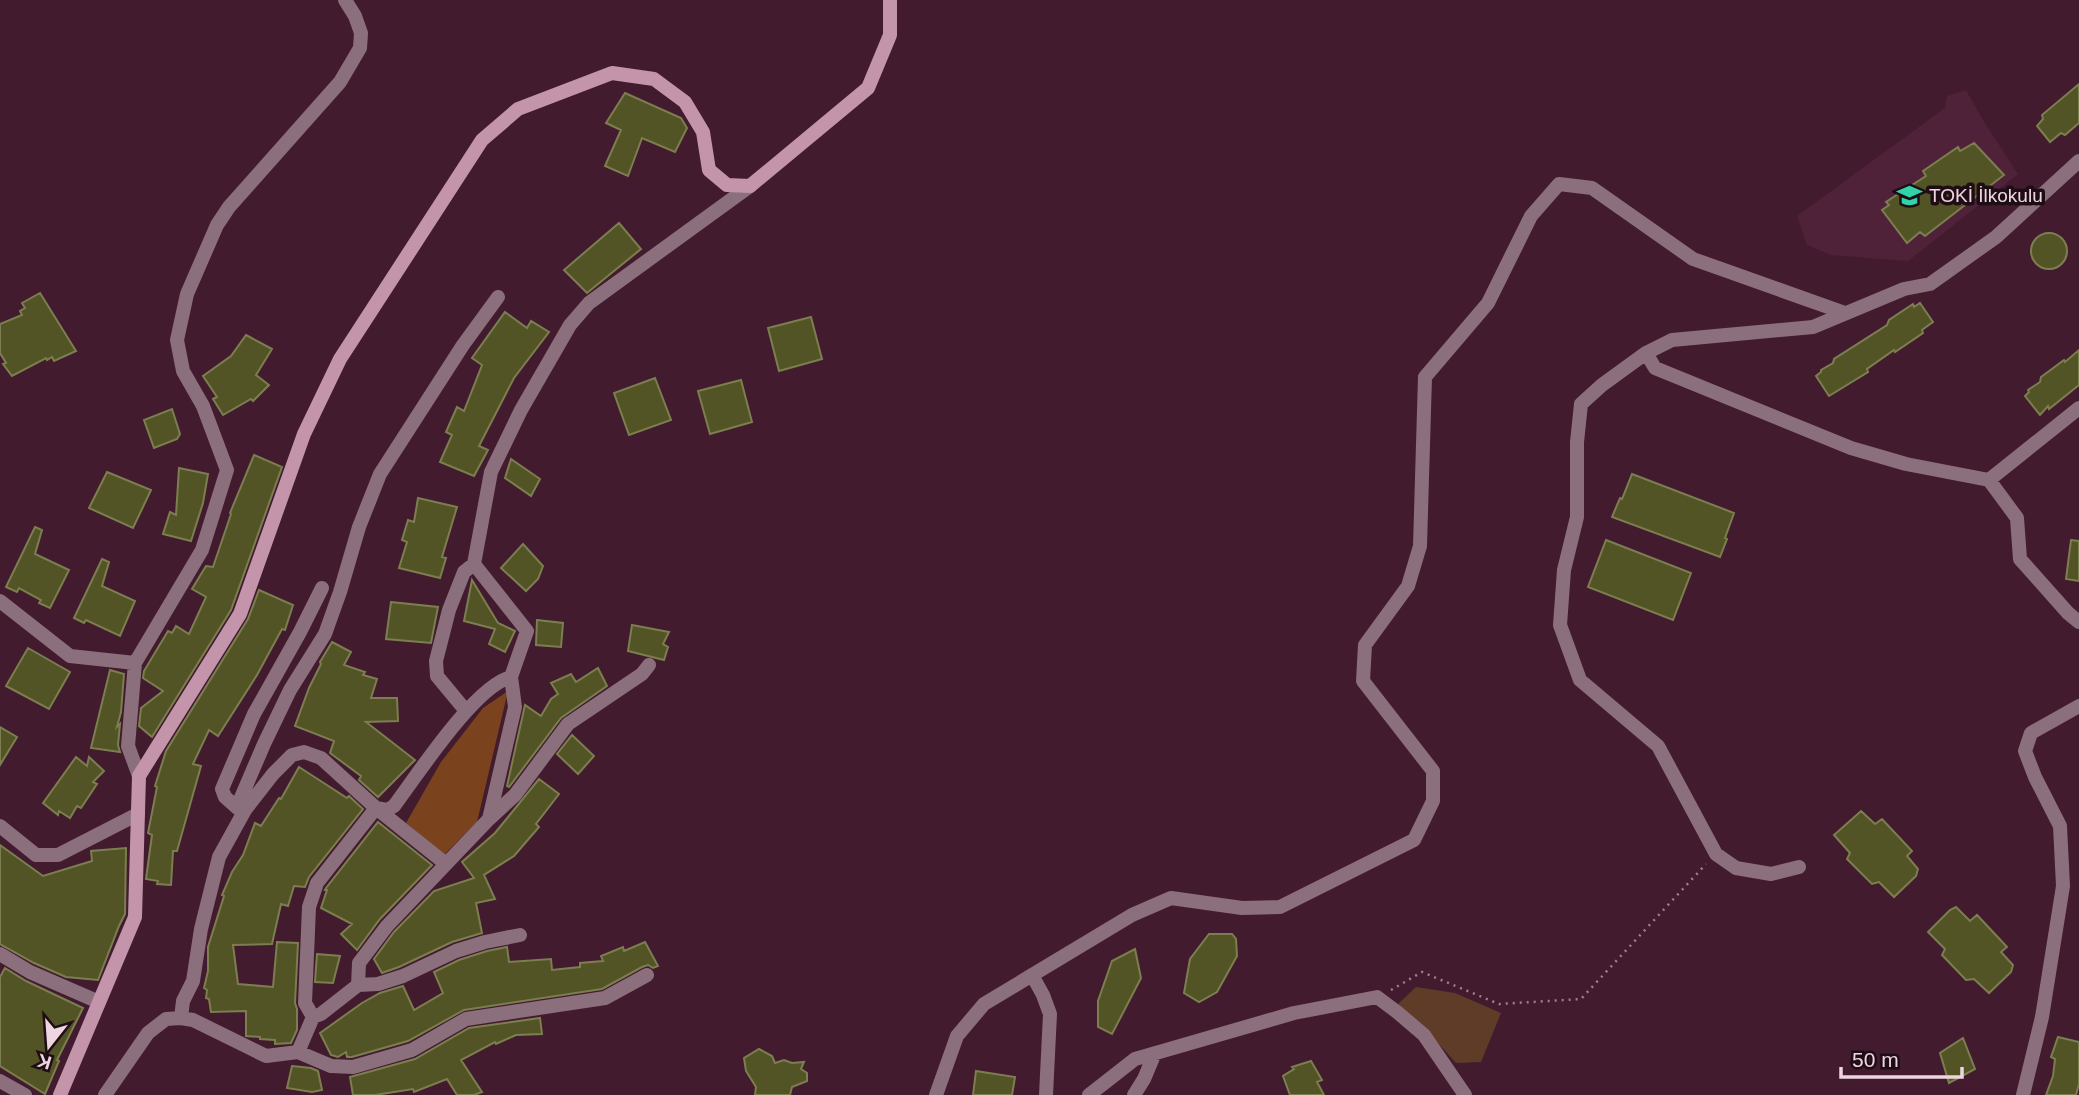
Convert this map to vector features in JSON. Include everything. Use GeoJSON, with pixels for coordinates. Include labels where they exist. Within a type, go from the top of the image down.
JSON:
{"type":"FeatureCollection","features":[{"type":"Feature","properties":{"kind":"street"},"geometry":{"type":"LineString","coordinates":[[60,1095],[135,917],[139,776],[128,746],[135,663],[202,550],[227,470],[202,406],[183,371],[177,340],[187,294],[217,225],[229,207],[340,82],[360,48],[361,33],[345,0]]}},
{"type":"Feature","properties":{"kind":"street"},"geometry":{"type":"LineString","coordinates":[[466,711],[437,676],[436,661],[449,610],[464,572],[474,564],[491,472],[521,410],[570,325],[589,303],[750,187],[868,88],[890,35],[890,0]]}},
{"type":"Feature","properties":{"kind":"street"},"geometry":{"type":"LineString","coordinates":[[139,776],[240,614],[304,434],[340,359],[482,141],[518,109],[612,73],[654,79],[685,102],[703,131],[709,170],[726,185],[750,187]]}},
{"type":"Feature","properties":{"kind":"street"},"geometry":{"type":"LineString","coordinates":[[1799,867],[1771,874],[1736,868],[1716,854],[1658,746],[1580,680],[1560,625],[1564,570],[1577,517],[1577,442],[1581,404],[1646,353],[1672,340],[1813,327],[1904,289],[1930,284],[1996,237],[2079,161]]}},
{"type":"Feature","properties":{"kind":"street"},"geometry":{"type":"LineString","coordinates":[[936,1095],[957,1036],[984,1004],[1132,915],[1171,898],[1242,908],[1280,907],[1414,840],[1433,801],[1433,771],[1363,681],[1365,645],[1408,586],[1420,546],[1424,377],[1488,303],[1531,216],[1559,184],[1592,188],[1693,259],[1845,313]]}},
{"type":"Feature","properties":{"kind":"street"},"geometry":{"type":"LineString","coordinates":[[181,1018],[183,1001],[193,981],[201,929],[219,857],[240,810],[264,744],[290,690],[325,634],[359,527],[380,474],[463,345],[498,297]]}},
{"type":"Feature","properties":{"kind":"street"},"geometry":{"type":"LineString","coordinates":[[1646,353],[1655,368],[1851,448],[1906,464],[1989,480],[2017,518],[2020,559],[2079,622]]}},
{"type":"Feature","properties":{"kind":"street"},"geometry":{"type":"LineString","coordinates":[[1989,480],[2079,408]]}},
{"type":"Feature","properties":{"kind":"street"},"geometry":{"type":"LineString","coordinates":[[474,564],[527,631],[511,677],[515,707],[489,819]]}},
{"type":"Feature","properties":{"kind":"street"},"geometry":{"type":"LineString","coordinates":[[240,810],[225,796],[222,789],[254,714],[322,588]]}},
{"type":"Feature","properties":{"kind":"street"},"geometry":{"type":"LineString","coordinates":[[0,601],[70,656],[135,663]]}},
{"type":"Feature","properties":{"kind":"street"},"geometry":{"type":"LineString","coordinates":[[359,985],[359,962],[387,926],[515,795],[568,724],[642,674],[649,665]]}},
{"type":"Feature","properties":{"kind":"street"},"geometry":{"type":"LineString","coordinates":[[376,808],[387,810],[394,806],[466,711],[501,679],[511,677]]}},
{"type":"Feature","properties":{"kind":"street"},"geometry":{"type":"LineString","coordinates":[[2023,1095],[2042,1017],[2063,886],[2060,826],[2025,751],[2031,733],[2079,706]]}},
{"type":"Feature","properties":{"kind":"street"},"geometry":{"type":"LineString","coordinates":[[240,810],[292,755],[304,752],[321,758],[376,808],[446,864]]}},
{"type":"Feature","properties":{"kind":"street"},"geometry":{"type":"LineString","coordinates":[[313,1017],[304,1003],[309,907],[317,883],[376,808]]}},
{"type":"Feature","properties":{"kind":"street"},"geometry":{"type":"LineString","coordinates":[[0,826],[36,855],[58,855],[138,814]]}},
{"type":"Feature","properties":{"kind":"street"},"geometry":{"type":"LineString","coordinates":[[298,1052],[313,1017],[321,1014],[359,985],[378,984],[403,976],[456,951],[520,934]]}},
{"type":"Feature","properties":{"kind":"street"},"geometry":{"type":"LineString","coordinates":[[0,954],[30,972],[99,1002]]}},
{"type":"Feature","properties":{"kind":"street"},"geometry":{"type":"LineString","coordinates":[[104,1095],[148,1033],[166,1019],[193,1020],[266,1056],[298,1052],[331,1066],[353,1067],[412,1050],[466,1019],[605,998],[647,975]]}},
{"type":"Feature","properties":{"kind":"street"},"geometry":{"type":"LineString","coordinates":[[1032,975],[1050,1014],[1046,1095]]}},
{"type":"Feature","properties":{"kind":"street"},"geometry":{"type":"LineString","coordinates":[[1089,1095],[1135,1059],[1294,1013],[1377,997],[1424,1035],[1465,1095]]}},
{"type":"Feature","properties":{"kind":"street"},"geometry":{"type":"LineString","coordinates":[[1134,1095],[1155,1053]]}},
{"type":"Feature","properties":{"kind":"street"},"geometry":{"type":"LineString","coordinates":[[0,1081],[25,1095]]}},
{"type":"Feature","properties":{"kind":"path"},"geometry":{"type":"LineString","coordinates":[[1377,997],[1422,972],[1499,1004],[1581,999],[1716,854]]}},
{"type":"Feature","properties":{"kind":"shaded area","name":"TOKİ İlkokulu"},"geometry":{"type":"Polygon","coordinates":[[[1966,90],[2018,174],[1908,261],[1831,255],[1807,245],[1797,216],[1945,108],[1947,96],[1966,90]]]}},
{"type":"Feature","properties":{"kind":"shaded area"},"geometry":{"type":"Polygon","coordinates":[[[508,691],[477,822],[444,855],[406,823],[441,762],[483,708],[508,691]]]}},
{"type":"Feature","properties":{"kind":"shaded area"},"geometry":{"type":"Polygon","coordinates":[[[1416,987],[1455,993],[1501,1013],[1481,1062],[1456,1063],[1398,1004],[1416,987]]]}},
{"type":"Feature","properties":{"kind":"building"},"geometry":{"type":"Polygon","coordinates":[[[2079,84],[2079,123],[2065,135],[2061,133],[2050,142],[2037,126],[2043,119],[2042,115],[2079,84]]]}},
{"type":"Feature","properties":{"kind":"building"},"geometry":{"type":"Polygon","coordinates":[[[625,93],[681,118],[687,128],[675,152],[642,138],[628,176],[605,166],[621,130],[606,123],[625,93]]]}},
{"type":"Feature","properties":{"kind":"building"},"geometry":{"type":"Polygon","coordinates":[[[1974,143],[2004,175],[1925,236],[1920,232],[1907,243],[1882,210],[1889,205],[1886,202],[1926,176],[1923,171],[1958,147],[1960,151],[1974,143]]]}},
{"type":"Feature","properties":{"kind":"building"},"geometry":{"type":"Polygon","coordinates":[[[619,223],[641,249],[587,293],[564,270],[619,223]]]}},
{"type":"Feature","properties":{"kind":"building"},"geometry":{"type":"Polygon","coordinates":[[[2049,233],[2062,238],[2067,251],[2062,264],[2049,269],[2036,264],[2031,251],[2036,238],[2049,233]]]}},
{"type":"Feature","properties":{"kind":"building"},"geometry":{"type":"Polygon","coordinates":[[[40,293],[76,351],[54,361],[52,357],[47,360],[46,358],[12,376],[3,364],[6,363],[0,353],[0,324],[22,315],[20,311],[25,308],[22,303],[40,293]]]}},
{"type":"Feature","properties":{"kind":"building"},"geometry":{"type":"Polygon","coordinates":[[[1920,303],[1933,322],[1922,330],[1923,333],[1829,396],[1816,376],[1821,370],[1887,325],[1889,320],[1913,304],[1914,307],[1920,303]]]}},
{"type":"Feature","properties":{"kind":"building"},"geometry":{"type":"Polygon","coordinates":[[[505,312],[527,328],[531,321],[549,332],[514,378],[479,446],[488,450],[474,476],[440,462],[452,435],[446,432],[457,407],[464,411],[482,365],[472,358],[505,312]]]}},
{"type":"Feature","properties":{"kind":"building"},"geometry":{"type":"Polygon","coordinates":[[[811,317],[822,359],[779,371],[768,328],[811,317]]]}},
{"type":"Feature","properties":{"kind":"building"},"geometry":{"type":"Polygon","coordinates":[[[246,335],[272,349],[256,375],[269,385],[253,401],[251,399],[223,415],[213,399],[217,397],[203,376],[231,356],[246,335]]]}},
{"type":"Feature","properties":{"kind":"building"},"geometry":{"type":"Polygon","coordinates":[[[2079,350],[2079,385],[2049,409],[2048,406],[2040,415],[2025,396],[2028,390],[2040,382],[2041,377],[2079,350]]]}},
{"type":"Feature","properties":{"kind":"building"},"geometry":{"type":"Polygon","coordinates":[[[655,378],[671,420],[629,435],[614,393],[655,378]]]}},
{"type":"Feature","properties":{"kind":"building"},"geometry":{"type":"Polygon","coordinates":[[[741,380],[752,422],[710,434],[698,391],[741,380]]]}},
{"type":"Feature","properties":{"kind":"building"},"geometry":{"type":"Polygon","coordinates":[[[172,409],[180,434],[177,439],[154,448],[144,420],[172,409]]]}},
{"type":"Feature","properties":{"kind":"building"},"geometry":{"type":"Polygon","coordinates":[[[254,455],[282,467],[231,610],[152,737],[139,726],[141,708],[163,691],[143,678],[144,671],[168,631],[172,633],[176,626],[189,634],[206,597],[192,589],[206,566],[213,567],[230,513],[254,455]]]}},
{"type":"Feature","properties":{"kind":"building"},"geometry":{"type":"Polygon","coordinates":[[[511,459],[540,479],[531,496],[505,478],[511,459]]]}},
{"type":"Feature","properties":{"kind":"building"},"geometry":{"type":"Polygon","coordinates":[[[179,468],[208,474],[203,503],[191,541],[163,534],[170,512],[176,515],[179,468]]]}},
{"type":"Feature","properties":{"kind":"building"},"geometry":{"type":"Polygon","coordinates":[[[107,472],[151,490],[133,528],[89,508],[107,472]]]}},
{"type":"Feature","properties":{"kind":"building"},"geometry":{"type":"Polygon","coordinates":[[[1632,474],[1734,513],[1720,557],[1612,517],[1632,474]]]}},
{"type":"Feature","properties":{"kind":"building"},"geometry":{"type":"Polygon","coordinates":[[[418,498],[457,507],[442,557],[446,558],[440,578],[399,568],[407,542],[402,540],[408,520],[414,522],[418,498]]]}},
{"type":"Feature","properties":{"kind":"building"},"geometry":{"type":"Polygon","coordinates":[[[35,527],[42,530],[35,554],[69,570],[50,608],[19,588],[17,592],[6,587],[35,527]]]}},
{"type":"Feature","properties":{"kind":"building"},"geometry":{"type":"Polygon","coordinates":[[[1606,540],[1691,573],[1673,620],[1588,587],[1606,540]]]}},
{"type":"Feature","properties":{"kind":"building"},"geometry":{"type":"Polygon","coordinates":[[[2071,540],[2079,541],[2079,581],[2066,579],[2071,540]]]}},
{"type":"Feature","properties":{"kind":"building"},"geometry":{"type":"Polygon","coordinates":[[[523,544],[543,566],[538,579],[526,591],[501,568],[523,544]]]}},
{"type":"Feature","properties":{"kind":"building"},"geometry":{"type":"Polygon","coordinates":[[[102,559],[109,562],[102,586],[135,601],[120,636],[86,620],[84,623],[74,618],[102,559]]]}},
{"type":"Feature","properties":{"kind":"building"},"geometry":{"type":"Polygon","coordinates":[[[472,580],[498,623],[515,631],[505,652],[489,644],[495,629],[464,621],[472,580]]]}},
{"type":"Feature","properties":{"kind":"building"},"geometry":{"type":"Polygon","coordinates":[[[259,590],[293,605],[285,630],[282,629],[257,675],[218,736],[209,730],[193,764],[201,766],[177,851],[173,851],[171,885],[157,884],[158,881],[146,879],[152,835],[148,833],[157,787],[155,786],[166,751],[248,619],[259,590]]]}},
{"type":"Feature","properties":{"kind":"building"},"geometry":{"type":"Polygon","coordinates":[[[391,602],[438,607],[431,643],[386,639],[391,602]]]}},
{"type":"Feature","properties":{"kind":"building"},"geometry":{"type":"Polygon","coordinates":[[[537,620],[563,623],[561,647],[536,645],[537,620]]]}},
{"type":"Feature","properties":{"kind":"building"},"geometry":{"type":"Polygon","coordinates":[[[632,625],[669,632],[663,644],[668,647],[664,660],[628,651],[632,625]]]}},
{"type":"Feature","properties":{"kind":"building"},"geometry":{"type":"Polygon","coordinates":[[[332,642],[351,652],[344,665],[377,679],[371,698],[397,698],[398,721],[366,722],[415,760],[378,797],[359,780],[361,776],[330,753],[334,741],[295,726],[320,662],[332,642]]]}},
{"type":"Feature","properties":{"kind":"building"},"geometry":{"type":"Polygon","coordinates":[[[28,648],[70,672],[49,709],[6,686],[28,648]]]}},
{"type":"Feature","properties":{"kind":"building"},"geometry":{"type":"Polygon","coordinates":[[[598,668],[607,686],[561,718],[509,787],[507,786],[525,705],[541,716],[551,699],[558,694],[551,683],[571,674],[576,682],[598,668]]]}},
{"type":"Feature","properties":{"kind":"building"},"geometry":{"type":"Polygon","coordinates":[[[110,670],[124,674],[117,727],[120,724],[120,752],[91,748],[110,670]]]}},
{"type":"Feature","properties":{"kind":"building"},"geometry":{"type":"Polygon","coordinates":[[[0,727],[17,737],[0,765],[0,727]]]}},
{"type":"Feature","properties":{"kind":"building"},"geometry":{"type":"Polygon","coordinates":[[[572,735],[594,756],[578,774],[557,754],[572,735]]]}},
{"type":"Feature","properties":{"kind":"building"},"geometry":{"type":"Polygon","coordinates":[[[76,757],[87,766],[89,757],[104,771],[93,782],[97,784],[81,808],[77,806],[70,818],[59,811],[58,815],[43,803],[76,757]]]}},
{"type":"Feature","properties":{"kind":"building"},"geometry":{"type":"Polygon","coordinates":[[[299,767],[347,798],[349,796],[363,809],[309,877],[305,887],[294,886],[288,906],[281,904],[272,944],[233,945],[238,984],[273,987],[277,942],[298,943],[295,1003],[297,1030],[291,1043],[275,1044],[275,1040],[246,1036],[246,1011],[211,1012],[209,999],[206,998],[207,990],[204,988],[208,971],[208,947],[224,896],[222,895],[243,855],[255,823],[261,826],[279,798],[281,799],[299,767]]]}},
{"type":"Feature","properties":{"kind":"building"},"geometry":{"type":"Polygon","coordinates":[[[539,779],[559,794],[536,824],[539,827],[514,856],[484,875],[495,899],[476,903],[482,933],[452,942],[382,973],[374,959],[394,932],[434,891],[474,878],[462,862],[495,833],[539,779]]]}},
{"type":"Feature","properties":{"kind":"building"},"geometry":{"type":"Polygon","coordinates":[[[1861,811],[1875,824],[1882,819],[1912,851],[1907,856],[1918,869],[1916,876],[1894,897],[1879,882],[1872,884],[1847,859],[1850,853],[1834,835],[1861,811]]]}},
{"type":"Feature","properties":{"kind":"building"},"geometry":{"type":"Polygon","coordinates":[[[378,822],[432,865],[380,919],[357,950],[341,934],[352,924],[321,908],[326,888],[378,822]]]}},
{"type":"Feature","properties":{"kind":"building"},"geometry":{"type":"Polygon","coordinates":[[[0,845],[43,876],[92,861],[91,851],[126,848],[125,914],[98,980],[66,977],[0,944],[0,845]]]}},
{"type":"Feature","properties":{"kind":"building"},"geometry":{"type":"Polygon","coordinates":[[[1956,907],[1970,921],[1977,915],[2007,947],[2001,952],[2013,965],[2011,972],[1989,993],[1974,979],[1966,980],[1942,955],[1945,949],[1928,932],[1956,907]]]}},
{"type":"Feature","properties":{"kind":"building"},"geometry":{"type":"Polygon","coordinates":[[[1209,934],[1232,934],[1236,939],[1237,956],[1217,992],[1199,1002],[1184,993],[1190,959],[1209,934]]]}},
{"type":"Feature","properties":{"kind":"building"},"geometry":{"type":"Polygon","coordinates":[[[645,942],[658,966],[642,967],[602,989],[464,1010],[408,1041],[352,1057],[347,1057],[346,1052],[338,1057],[331,1055],[320,1033],[362,1003],[380,993],[403,986],[414,1010],[443,993],[434,972],[487,951],[507,947],[509,962],[551,959],[552,970],[603,961],[601,956],[623,947],[624,951],[645,942]]]}},
{"type":"Feature","properties":{"kind":"building"},"geometry":{"type":"Polygon","coordinates":[[[1135,949],[1141,978],[1112,1034],[1098,1027],[1098,1001],[1112,961],[1135,949]]]}},
{"type":"Feature","properties":{"kind":"building"},"geometry":{"type":"Polygon","coordinates":[[[317,954],[340,956],[333,983],[315,982],[317,954]]]}},
{"type":"Feature","properties":{"kind":"building"},"geometry":{"type":"Polygon","coordinates":[[[5,968],[83,1008],[57,1060],[59,1061],[45,1094],[0,1066],[0,977],[5,968]]]}},
{"type":"Feature","properties":{"kind":"building"},"geometry":{"type":"Polygon","coordinates":[[[540,1018],[542,1034],[516,1035],[496,1044],[495,1042],[461,1060],[482,1092],[457,1095],[447,1079],[414,1092],[413,1089],[375,1095],[353,1095],[350,1077],[415,1059],[469,1028],[540,1018]]]}},
{"type":"Feature","properties":{"kind":"building"},"geometry":{"type":"Polygon","coordinates":[[[2058,1037],[2079,1042],[2079,1084],[2076,1095],[2046,1095],[2053,1076],[2055,1059],[2051,1057],[2058,1037]]]}},
{"type":"Feature","properties":{"kind":"building"},"geometry":{"type":"Polygon","coordinates":[[[1963,1038],[1975,1069],[1949,1083],[1940,1053],[1963,1038]]]}},
{"type":"Feature","properties":{"kind":"building"},"geometry":{"type":"Polygon","coordinates":[[[759,1049],[772,1056],[775,1063],[784,1060],[792,1063],[804,1062],[801,1069],[807,1073],[807,1081],[792,1087],[790,1095],[755,1095],[756,1087],[746,1071],[744,1058],[759,1049]]]}},
{"type":"Feature","properties":{"kind":"building"},"geometry":{"type":"Polygon","coordinates":[[[1311,1061],[1322,1080],[1317,1082],[1324,1095],[1290,1095],[1283,1076],[1294,1069],[1292,1067],[1311,1061]]]}},
{"type":"Feature","properties":{"kind":"building"},"geometry":{"type":"Polygon","coordinates":[[[292,1066],[318,1071],[322,1090],[312,1092],[287,1088],[292,1066]]]}},
{"type":"Feature","properties":{"kind":"building"},"geometry":{"type":"Polygon","coordinates":[[[976,1071],[1015,1077],[1012,1095],[973,1095],[976,1071]]]}},
{"type":"Feature","properties":{"kind":"place","name":"TOKİ İlkokulu"},"geometry":{"type":"Point","coordinates":[1909,195]}}]}
